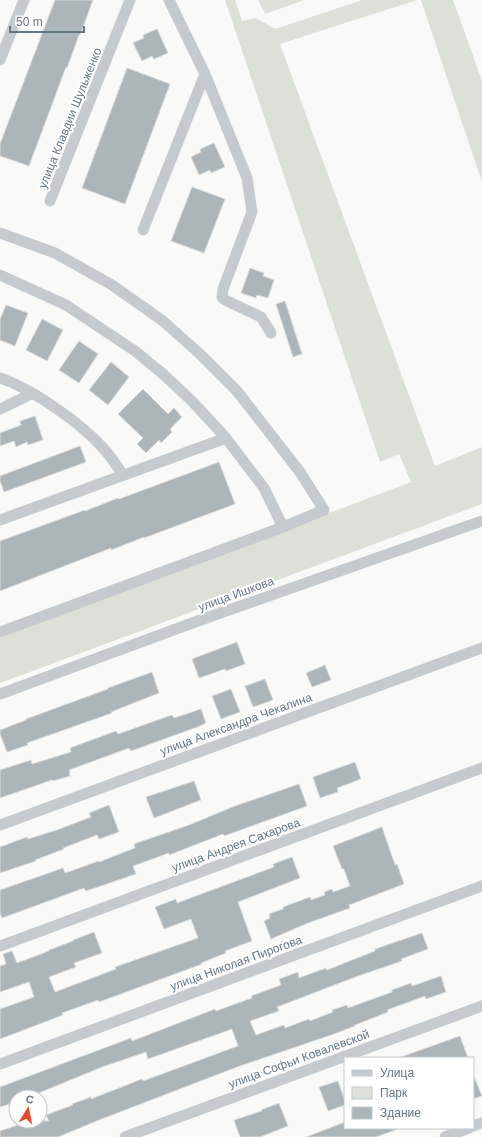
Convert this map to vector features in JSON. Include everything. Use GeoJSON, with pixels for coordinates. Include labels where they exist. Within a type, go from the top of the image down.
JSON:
{"type":"FeatureCollection","features":[{"type":"Feature","properties":{"kind":"street"},"geometry":{"type":"LineString","coordinates":[[0,60],[24,0]]}},
{"type":"Feature","properties":{"kind":"street","name":"улица Клавдии Шульженко"},"geometry":{"type":"LineString","coordinates":[[50,201],[130,0]]}},
{"type":"Feature","properties":{"kind":"street"},"geometry":{"type":"LineString","coordinates":[[170,0],[204,74],[247,178],[252,212],[223,289],[222,297],[225,300],[261,317],[271,333]]}},
{"type":"Feature","properties":{"kind":"street"},"geometry":{"type":"LineString","coordinates":[[143,230],[204,74]]}},
{"type":"Feature","properties":{"kind":"street"},"geometry":{"type":"LineString","coordinates":[[0,233],[55,253],[112,285],[163,321],[201,355],[237,391],[300,472],[324,510],[283,527],[0,632]]}},
{"type":"Feature","properties":{"kind":"street"},"geometry":{"type":"LineString","coordinates":[[0,275],[66,305],[135,352],[163,374],[192,401],[226,438],[264,488],[283,527]]}},
{"type":"Feature","properties":{"kind":"street"},"geometry":{"type":"LineString","coordinates":[[0,378],[12,382],[63,414],[85,431],[103,448],[123,475]]}},
{"type":"Feature","properties":{"kind":"street"},"geometry":{"type":"LineString","coordinates":[[0,409],[31,394]]}},
{"type":"Feature","properties":{"kind":"street"},"geometry":{"type":"LineString","coordinates":[[0,520],[226,438]]}},
{"type":"Feature","properties":{"kind":"street","name":"улица Ишкова"},"geometry":{"type":"LineString","coordinates":[[0,694],[195,622],[482,521]]}},
{"type":"Feature","properties":{"kind":"street","name":"улица Александра Чекалина"},"geometry":{"type":"LineString","coordinates":[[0,825],[482,648]]}},
{"type":"Feature","properties":{"kind":"street","name":"улица Андрея Сахарова"},"geometry":{"type":"LineString","coordinates":[[0,946],[482,768]]}},
{"type":"Feature","properties":{"kind":"street","name":"улица Николая Пирогова"},"geometry":{"type":"LineString","coordinates":[[0,1064],[482,886]]}},
{"type":"Feature","properties":{"kind":"street","name":"улица Софьи Ковалевской"},"geometry":{"type":"LineString","coordinates":[[126,1137],[482,1006]]}},
{"type":"Feature","properties":{"kind":"street"},"geometry":{"type":"LineString","coordinates":[[445,1137],[466,1129]]}},
{"type":"Feature","properties":{"kind":"green space"},"geometry":{"type":"Polygon","coordinates":[[[225,0],[235,0],[242,21],[256,18],[275,29],[362,0],[417,0],[280,44],[435,466],[482,447],[482,504],[0,683],[0,638],[411,482],[399,454],[380,462],[225,0]]]}},
{"type":"Feature","properties":{"kind":"green space"},"geometry":{"type":"Polygon","coordinates":[[[258,0],[304,0],[265,14],[258,0]]]}},
{"type":"Feature","properties":{"kind":"green space"},"geometry":{"type":"Polygon","coordinates":[[[421,0],[453,0],[482,81],[482,182],[421,0]]]}},
{"type":"Feature","properties":{"kind":"building"},"geometry":{"type":"Polygon","coordinates":[[[55,0],[93,0],[29,166],[0,156],[0,144],[55,0]]]}},
{"type":"Feature","properties":{"kind":"building"},"geometry":{"type":"Polygon","coordinates":[[[157,29],[168,53],[154,59],[152,56],[142,61],[133,43],[144,38],[143,35],[157,29]]]}},
{"type":"Feature","properties":{"kind":"building"},"geometry":{"type":"Polygon","coordinates":[[[127,68],[170,84],[125,204],[82,188],[127,68]]]}},
{"type":"Feature","properties":{"kind":"building"},"geometry":{"type":"Polygon","coordinates":[[[214,143],[225,167],[211,173],[210,170],[199,175],[191,157],[201,152],[200,149],[214,143]]]}},
{"type":"Feature","properties":{"kind":"building"},"geometry":{"type":"Polygon","coordinates":[[[192,187],[225,199],[204,253],[171,241],[192,187]]]}},
{"type":"Feature","properties":{"kind":"building"},"geometry":{"type":"Polygon","coordinates":[[[250,268],[264,273],[263,276],[274,280],[268,298],[257,295],[256,298],[241,293],[250,268]]]}},
{"type":"Feature","properties":{"kind":"building"},"geometry":{"type":"Polygon","coordinates":[[[285,301],[302,354],[293,357],[276,304],[285,301]]]}},
{"type":"Feature","properties":{"kind":"building"},"geometry":{"type":"Polygon","coordinates":[[[6,305],[28,313],[15,346],[0,340],[0,319],[6,305]]]}},
{"type":"Feature","properties":{"kind":"building"},"geometry":{"type":"Polygon","coordinates":[[[42,319],[63,330],[47,361],[26,350],[42,319]]]}},
{"type":"Feature","properties":{"kind":"building"},"geometry":{"type":"Polygon","coordinates":[[[79,341],[98,354],[79,383],[59,370],[79,341]]]}},
{"type":"Feature","properties":{"kind":"building"},"geometry":{"type":"Polygon","coordinates":[[[111,362],[129,377],[108,405],[89,390],[111,362]]]}},
{"type":"Feature","properties":{"kind":"building"},"geometry":{"type":"Polygon","coordinates":[[[143,389],[168,414],[174,408],[182,417],[170,429],[172,432],[161,443],[159,440],[146,453],[137,444],[143,438],[118,414],[143,389]]]}},
{"type":"Feature","properties":{"kind":"building"},"geometry":{"type":"Polygon","coordinates":[[[35,416],[43,440],[28,445],[27,442],[16,447],[14,441],[0,446],[0,433],[21,425],[20,421],[35,416]]]}},
{"type":"Feature","properties":{"kind":"building"},"geometry":{"type":"Polygon","coordinates":[[[80,446],[86,462],[4,492],[0,481],[0,476],[80,446]]]}},
{"type":"Feature","properties":{"kind":"building"},"geometry":{"type":"Polygon","coordinates":[[[219,462],[235,504],[111,550],[111,548],[0,591],[0,541],[219,462]]]}},
{"type":"Feature","properties":{"kind":"building"},"geometry":{"type":"Polygon","coordinates":[[[237,642],[245,664],[199,678],[192,659],[237,642]]]}},
{"type":"Feature","properties":{"kind":"building"},"geometry":{"type":"Polygon","coordinates":[[[325,665],[331,680],[312,687],[306,673],[325,665]]]}},
{"type":"Feature","properties":{"kind":"building"},"geometry":{"type":"Polygon","coordinates":[[[152,672],[159,693],[111,712],[112,713],[27,743],[28,745],[7,752],[0,734],[0,730],[152,672]]]}},
{"type":"Feature","properties":{"kind":"building"},"geometry":{"type":"Polygon","coordinates":[[[265,679],[273,700],[253,707],[245,686],[265,679]]]}},
{"type":"Feature","properties":{"kind":"building"},"geometry":{"type":"Polygon","coordinates":[[[231,689],[240,712],[221,719],[212,696],[231,689]]]}},
{"type":"Feature","properties":{"kind":"building"},"geometry":{"type":"Polygon","coordinates":[[[201,709],[206,723],[200,726],[131,751],[129,748],[69,770],[70,776],[52,780],[0,798],[0,770],[31,760],[32,764],[71,752],[70,748],[116,731],[118,734],[172,715],[174,718],[201,709]]]}},
{"type":"Feature","properties":{"kind":"building"},"geometry":{"type":"Polygon","coordinates":[[[355,762],[361,779],[337,788],[338,792],[320,798],[313,777],[355,762]]]}},
{"type":"Feature","properties":{"kind":"building"},"geometry":{"type":"Polygon","coordinates":[[[194,781],[201,800],[154,818],[146,797],[194,781]]]}},
{"type":"Feature","properties":{"kind":"building"},"geometry":{"type":"Polygon","coordinates":[[[299,784],[307,806],[224,836],[223,834],[169,855],[169,853],[133,866],[136,874],[86,891],[84,888],[2,918],[0,913],[0,890],[63,868],[65,873],[99,862],[135,848],[134,844],[299,784]]]}},
{"type":"Feature","properties":{"kind":"building"},"geometry":{"type":"Polygon","coordinates":[[[109,805],[119,832],[99,839],[97,835],[35,860],[36,861],[0,873],[0,847],[27,837],[28,839],[57,830],[91,817],[89,813],[109,805]]]}},
{"type":"Feature","properties":{"kind":"building"},"geometry":{"type":"Polygon","coordinates":[[[382,827],[395,865],[397,864],[404,884],[349,905],[350,908],[308,923],[271,939],[264,921],[270,918],[269,914],[310,897],[311,900],[325,895],[324,892],[332,889],[333,892],[350,886],[333,846],[382,827]]]}},
{"type":"Feature","properties":{"kind":"building"},"geometry":{"type":"Polygon","coordinates":[[[292,857],[300,878],[238,902],[252,941],[225,951],[226,953],[201,963],[202,964],[99,1002],[98,1000],[62,1013],[63,1015],[0,1039],[0,1009],[34,997],[29,982],[0,992],[0,966],[6,964],[3,954],[12,951],[17,963],[94,932],[102,953],[74,963],[76,967],[49,977],[55,992],[116,969],[115,967],[198,938],[191,919],[164,929],[155,907],[176,899],[177,903],[274,867],[273,864],[292,857]]]}},
{"type":"Feature","properties":{"kind":"building"},"geometry":{"type":"Polygon","coordinates":[[[422,933],[428,949],[401,959],[402,961],[277,1007],[279,1011],[250,1021],[256,1035],[284,1025],[285,1028],[309,1019],[310,1021],[333,1012],[332,1010],[347,1005],[348,1008],[392,992],[392,990],[411,983],[412,986],[441,976],[446,992],[426,999],[425,996],[387,1010],[388,1012],[355,1026],[237,1067],[58,1137],[0,1137],[0,1131],[8,1128],[48,1129],[48,1114],[91,1097],[91,1099],[142,1079],[143,1081],[238,1046],[232,1029],[148,1059],[146,1052],[102,1067],[48,1089],[8,1089],[8,1104],[0,1107],[0,1087],[131,1038],[132,1041],[215,1009],[216,1011],[252,998],[251,996],[281,985],[279,979],[298,972],[299,978],[326,968],[327,970],[375,951],[375,949],[422,933]]]}},
{"type":"Feature","properties":{"kind":"building"},"geometry":{"type":"Polygon","coordinates":[[[460,1036],[468,1057],[401,1057],[460,1036]]]}},
{"type":"Feature","properties":{"kind":"building"},"geometry":{"type":"Polygon","coordinates":[[[474,1076],[482,1096],[474,1099],[474,1076]]]}},
{"type":"Feature","properties":{"kind":"building"},"geometry":{"type":"Polygon","coordinates":[[[338,1081],[344,1098],[344,1105],[328,1111],[319,1087],[338,1081]]]}},
{"type":"Feature","properties":{"kind":"building"},"geometry":{"type":"Polygon","coordinates":[[[279,1103],[288,1126],[260,1137],[240,1137],[234,1120],[262,1111],[261,1110],[279,1103]]]}},
{"type":"Feature","properties":{"kind":"building"},"geometry":{"type":"Polygon","coordinates":[[[344,1122],[344,1129],[398,1129],[376,1137],[306,1137],[344,1122]]]}}]}
